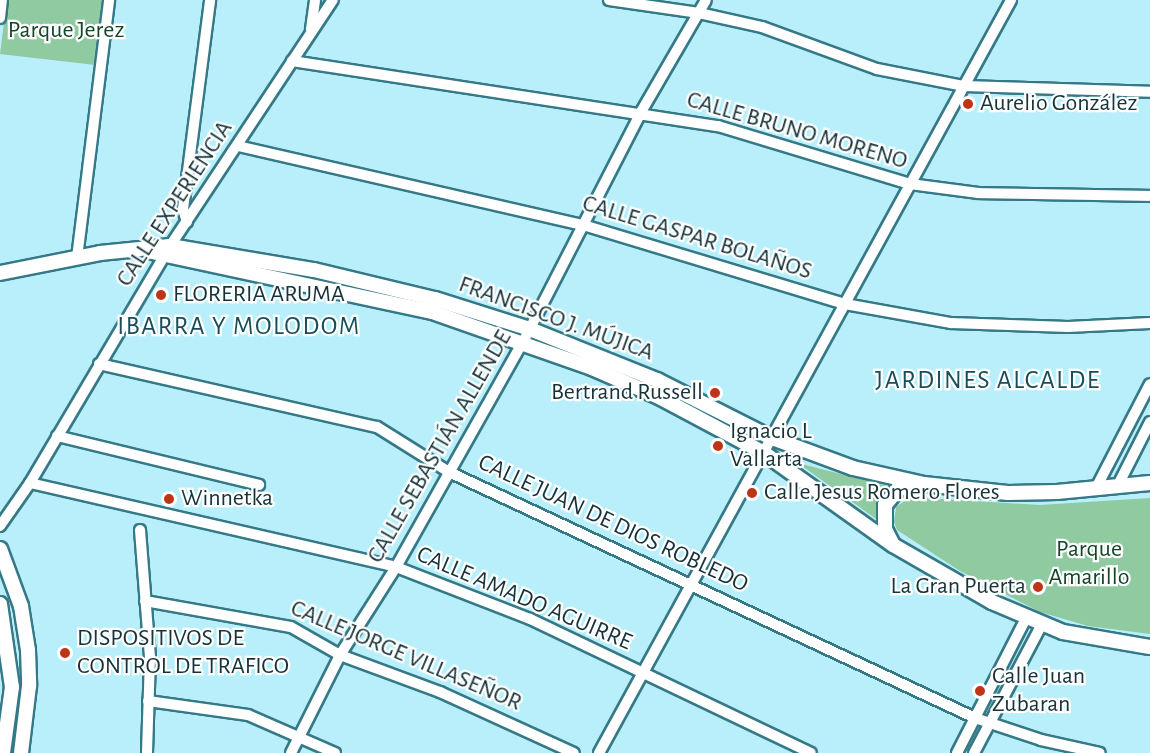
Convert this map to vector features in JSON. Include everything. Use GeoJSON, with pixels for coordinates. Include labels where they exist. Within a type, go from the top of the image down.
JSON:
{"type":"FeatureCollection","features":[{"type":"Feature","properties":{"kind":"street"},"geometry":{"type":"LineString","coordinates":[[0,18],[2,0]]}},
{"type":"Feature","properties":{"kind":"street"},"geometry":{"type":"LineString","coordinates":[[77,258],[109,0]]}},
{"type":"Feature","properties":{"kind":"street"},"geometry":{"type":"LineString","coordinates":[[187,222],[183,208],[210,0]]}},
{"type":"Feature","properties":{"kind":"street"},"geometry":{"type":"LineString","coordinates":[[311,32],[315,0]]}},
{"type":"Feature","properties":{"kind":"street","name":"CALLE EXPERIENCIA"},"geometry":{"type":"LineString","coordinates":[[0,526],[30,483],[167,251],[333,0]]}},
{"type":"Feature","properties":{"kind":"street"},"geometry":{"type":"LineString","coordinates":[[609,0],[699,13],[762,27],[877,69],[964,86],[1150,92]]}},
{"type":"Feature","properties":{"kind":"street","name":"CALLE SEBASTIÁN ALLENDE"},"geometry":{"type":"LineString","coordinates":[[291,753],[340,655],[396,567],[523,342],[641,112],[706,0]]}},
{"type":"Feature","properties":{"kind":"street"},"geometry":{"type":"LineString","coordinates":[[599,753],[1011,0]]}},
{"type":"Feature","properties":{"kind":"street","name":"CALLE BRUNO MORENO"},"geometry":{"type":"LineString","coordinates":[[292,61],[641,112],[718,126],[821,160],[910,184],[1024,195],[1150,196]]}},
{"type":"Feature","properties":{"kind":"street","name":"CALLE GASPAR BOLAÑOS"},"geometry":{"type":"LineString","coordinates":[[238,146],[583,225],[845,304],[951,323],[1068,327],[1150,323]]}},
{"type":"Feature","properties":{"kind":"street","name":"FRANCISCO J. MÚJICA"},"geometry":{"type":"LineString","coordinates":[[0,273],[77,258],[146,250],[167,251],[376,284],[530,328],[657,380],[772,438],[853,468],[924,484],[1008,493],[1095,490],[1150,483]]}},
{"type":"Feature","properties":{"kind":"street"},"geometry":{"type":"LineString","coordinates":[[167,251],[370,297],[523,342],[660,398],[764,453],[893,545],[964,587],[1026,618],[1091,639],[1150,647]]}},
{"type":"Feature","properties":{"kind":"street","name":"CALLE JUAN DE DIOS ROBLEDO"},"geometry":{"type":"LineString","coordinates":[[99,364],[377,428],[450,472],[692,583],[975,718],[989,724],[1100,753]]}},
{"type":"Feature","properties":{"kind":"street"},"geometry":{"type":"LineString","coordinates":[[1095,490],[1150,384]]}},
{"type":"Feature","properties":{"kind":"street"},"geometry":{"type":"LineString","coordinates":[[1117,487],[1150,422]]}},
{"type":"Feature","properties":{"kind":"street"},"geometry":{"type":"LineString","coordinates":[[57,436],[260,485]]}},
{"type":"Feature","properties":{"kind":"street","name":"CALLE AMADO AGUIRRE"},"geometry":{"type":"LineString","coordinates":[[30,483],[396,567],[530,619],[811,753]]}},
{"type":"Feature","properties":{"kind":"street"},"geometry":{"type":"LineString","coordinates":[[893,545],[885,529],[885,505],[898,489],[924,484]]}},
{"type":"Feature","properties":{"kind":"street"},"geometry":{"type":"LineString","coordinates":[[140,530],[145,601],[147,753]]}},
{"type":"Feature","properties":{"kind":"street"},"geometry":{"type":"LineString","coordinates":[[0,549],[21,606],[28,650],[29,686],[21,753]]}},
{"type":"Feature","properties":{"kind":"street","name":"CALLE JORGE VILLASEÑOR"},"geometry":{"type":"LineString","coordinates":[[145,601],[291,627],[340,655],[440,692],[574,753]]}},
{"type":"Feature","properties":{"kind":"street"},"geometry":{"type":"LineString","coordinates":[[0,604],[12,687],[3,753]]}},
{"type":"Feature","properties":{"kind":"street"},"geometry":{"type":"LineString","coordinates":[[957,753],[1026,618]]}},
{"type":"Feature","properties":{"kind":"street"},"geometry":{"type":"LineString","coordinates":[[974,753],[1042,624]]}},
{"type":"Feature","properties":{"kind":"street"},"geometry":{"type":"LineString","coordinates":[[148,701],[248,715],[335,753]]}},
{"type":"Feature","properties":{"kind":"green space","name":"Parque Jerez"},"geometry":{"type":"Polygon","coordinates":[[[7,0],[103,0],[95,65],[0,54],[7,0]]]}},
{"type":"Feature","properties":{"kind":"green space"},"geometry":{"type":"Polygon","coordinates":[[[798,463],[891,487],[879,499],[876,519],[798,463]]]}},
{"type":"Feature","properties":{"kind":"green space","name":"Parque Amarillo"},"geometry":{"type":"Polygon","coordinates":[[[910,497],[1040,505],[1150,498],[1150,634],[1088,626],[1040,612],[960,571],[897,530],[894,522],[896,507],[910,497]]]}},
{"type":"Feature","properties":{"kind":"place","name":"Aurelio González"},"geometry":{"type":"Point","coordinates":[968,104]}},
{"type":"Feature","properties":{"kind":"place","name":"FLORERIA ARUMA"},"geometry":{"type":"Point","coordinates":[161,295]}},
{"type":"Feature","properties":{"kind":"place","name":"Bertrand Russell"},"geometry":{"type":"Point","coordinates":[715,393]}},
{"type":"Feature","properties":{"kind":"place","name":"Ignacio L Vallarta"},"geometry":{"type":"Point","coordinates":[718,446]}},
{"type":"Feature","properties":{"kind":"place","name":"Calle Jesus Romero Flores"},"geometry":{"type":"Point","coordinates":[752,493]}},
{"type":"Feature","properties":{"kind":"place","name":"Winnetka"},"geometry":{"type":"Point","coordinates":[169,499]}},
{"type":"Feature","properties":{"kind":"place","name":"La Gran Puerta"},"geometry":{"type":"Point","coordinates":[1038,587]}},
{"type":"Feature","properties":{"kind":"place","name":"DISPOSITIVOS DE CONTROL DE TRAFICO"},"geometry":{"type":"Point","coordinates":[65,653]}},
{"type":"Feature","properties":{"kind":"place","name":"Calle Juan Zubaran"},"geometry":{"type":"Point","coordinates":[980,691]}},
{"type":"Feature","properties":{"kind":"district","name":"IBARRA Y MOLODOM"},"geometry":{"type":"Point","coordinates":[239,327]}},
{"type":"Feature","properties":{"kind":"district","name":"JARDINES ALCALDE"},"geometry":{"type":"Point","coordinates":[988,381]}}]}
